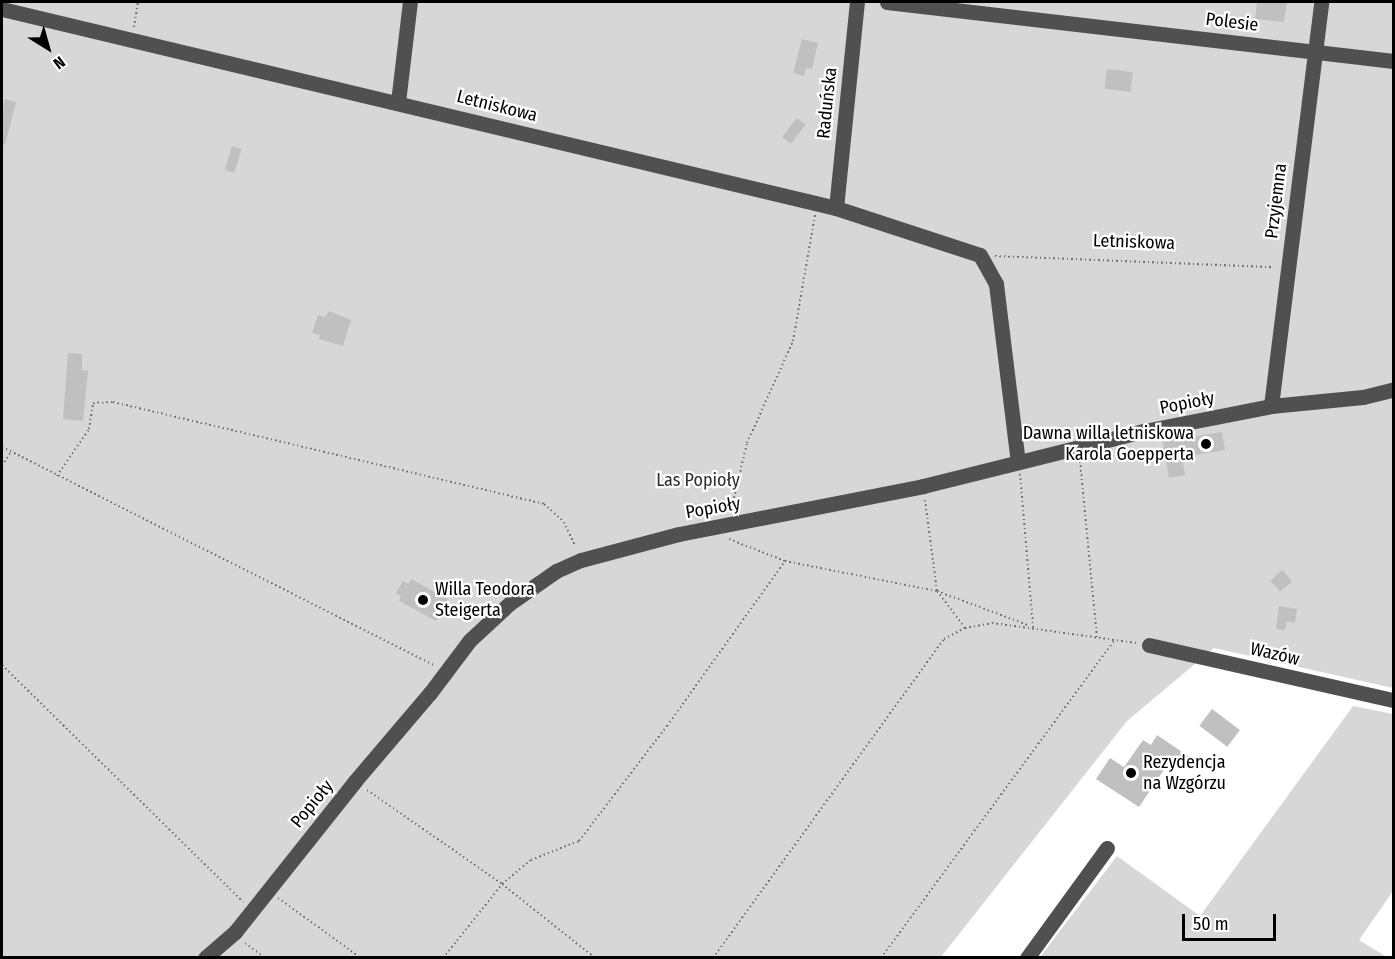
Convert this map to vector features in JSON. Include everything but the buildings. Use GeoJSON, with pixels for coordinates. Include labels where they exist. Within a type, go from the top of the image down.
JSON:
{"type":"FeatureCollection","features":[{"type":"Feature","properties":{"kind":"street"},"geometry":{"type":"LineString","coordinates":[[398,102],[410,2]]}},
{"type":"Feature","properties":{"kind":"street","name":"Raduńska"},"geometry":{"type":"LineString","coordinates":[[836,208],[857,2]]}},
{"type":"Feature","properties":{"kind":"street","name":"Polesie"},"geometry":{"type":"LineString","coordinates":[[887,2],[1394,61]]}},
{"type":"Feature","properties":{"kind":"street","name":"Przyjemna"},"geometry":{"type":"LineString","coordinates":[[1271,406],[1321,2]]}},
{"type":"Feature","properties":{"kind":"street","name":"Letniskowa"},"geometry":{"type":"LineString","coordinates":[[2,9],[836,208],[980,255]]}},
{"type":"Feature","properties":{"kind":"street"},"geometry":{"type":"LineString","coordinates":[[980,255],[996,284],[1018,462]]}},
{"type":"Feature","properties":{"kind":"street","name":"Popioły"},"geometry":{"type":"LineString","coordinates":[[205,957],[235,932],[470,640],[510,603],[556,571],[581,560],[679,534],[923,486],[1144,431],[1271,406],[1363,397],[1394,389]]}},
{"type":"Feature","properties":{"kind":"street","name":"Wazów"},"geometry":{"type":"LineString","coordinates":[[1149,645],[1394,700]]}},
{"type":"Feature","properties":{"kind":"street"},"geometry":{"type":"LineString","coordinates":[[1028,957],[1107,848]]}},
{"type":"Feature","properties":{"kind":"path"},"geometry":{"type":"LineString","coordinates":[[132,39],[138,2]]}},
{"type":"Feature","properties":{"kind":"path"},"geometry":{"type":"LineString","coordinates":[[727,526],[747,443],[794,341],[818,204]]}},
{"type":"Feature","properties":{"kind":"path","name":"Letniskowa"},"geometry":{"type":"LineString","coordinates":[[980,255],[1287,268]]}},
{"type":"Feature","properties":{"kind":"path"},"geometry":{"type":"LineString","coordinates":[[57,476],[89,429],[93,403],[113,402],[544,504],[564,522],[581,560]]}},
{"type":"Feature","properties":{"kind":"path"},"geometry":{"type":"LineString","coordinates":[[2,447],[446,672]]}},
{"type":"Feature","properties":{"kind":"path"},"geometry":{"type":"LineString","coordinates":[[1079,449],[1097,637]]}},
{"type":"Feature","properties":{"kind":"path"},"geometry":{"type":"LineString","coordinates":[[2,466],[10,452]]}},
{"type":"Feature","properties":{"kind":"path"},"geometry":{"type":"LineString","coordinates":[[1018,462],[1033,627]]}},
{"type":"Feature","properties":{"kind":"path"},"geometry":{"type":"LineString","coordinates":[[923,486],[937,591],[965,628]]}},
{"type":"Feature","properties":{"kind":"path"},"geometry":{"type":"LineString","coordinates":[[707,530],[785,561],[937,591],[1033,627]]}},
{"type":"Feature","properties":{"kind":"path"},"geometry":{"type":"LineString","coordinates":[[443,957],[502,884],[531,860],[579,841],[667,726],[785,561]]}},
{"type":"Feature","properties":{"kind":"path"},"geometry":{"type":"LineString","coordinates":[[713,957],[944,639],[965,628],[992,623],[1149,645]]}},
{"type":"Feature","properties":{"kind":"path"},"geometry":{"type":"LineString","coordinates":[[881,957],[1115,640]]}},
{"type":"Feature","properties":{"kind":"path"},"geometry":{"type":"LineString","coordinates":[[2,665],[252,910]]}},
{"type":"Feature","properties":{"kind":"path"},"geometry":{"type":"LineString","coordinates":[[355,781],[502,884],[595,957]]}},
{"type":"Feature","properties":{"kind":"path"},"geometry":{"type":"LineString","coordinates":[[267,891],[362,957]]}},
{"type":"Feature","properties":{"kind":"path"},"geometry":{"type":"LineString","coordinates":[[235,932],[266,957]]}},
{"type":"Feature","properties":{"kind":"green space","name":"Las Popioły"},"geometry":{"type":"Polygon","coordinates":[[[2,2],[1393,2],[1393,688],[1214,648],[1127,721],[941,957],[2,958],[2,2]]]}},
{"type":"Feature","properties":{"kind":"green space"},"geometry":{"type":"Polygon","coordinates":[[[1353,706],[1393,714],[1393,891],[1359,940],[1387,957],[1040,957],[1117,856],[1200,916],[1353,706]]]}},
{"type":"Feature","properties":{"kind":"place","name":"Dawna willa letniskowa Karola Goepperta"},"geometry":{"type":"Point","coordinates":[1206,444]}},
{"type":"Feature","properties":{"kind":"place","name":"Willa Teodora Steigerta"},"geometry":{"type":"Point","coordinates":[423,600]}},
{"type":"Feature","properties":{"kind":"place","name":"Rezydencja na Wzgórzu"},"geometry":{"type":"Point","coordinates":[1131,773]}}]}
